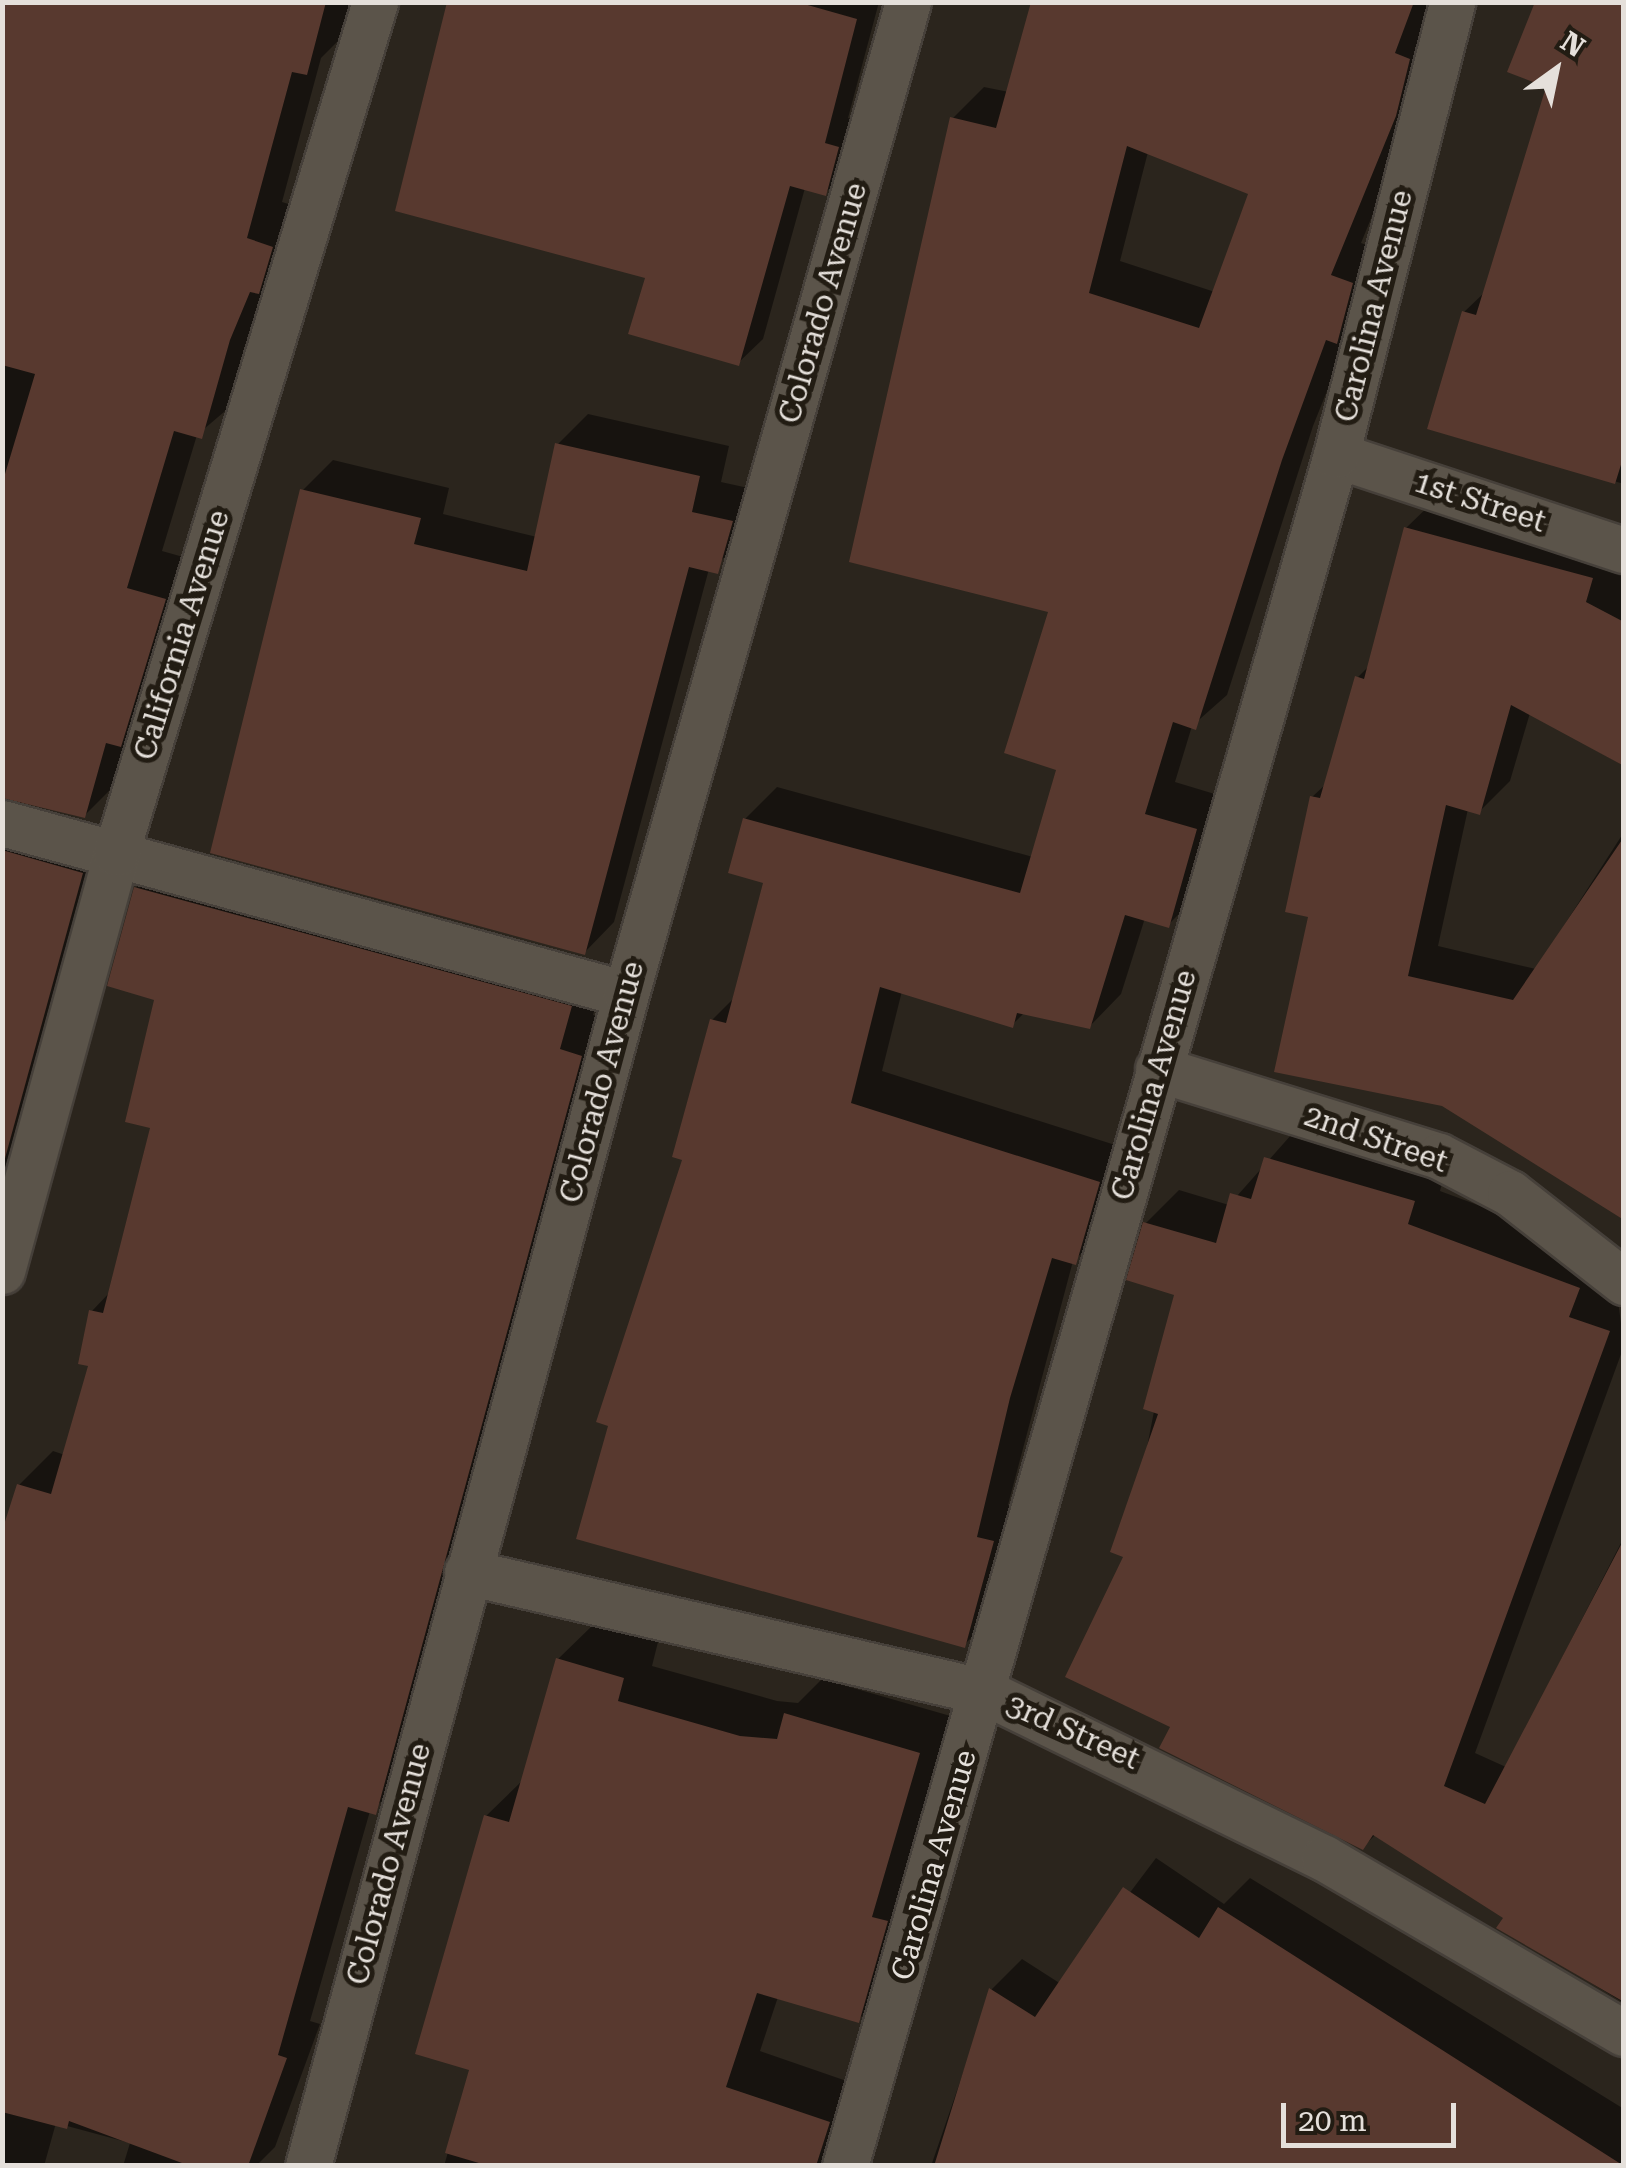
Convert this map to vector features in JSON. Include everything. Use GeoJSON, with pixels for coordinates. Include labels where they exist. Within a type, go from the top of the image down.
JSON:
{"type":"FeatureCollection","features":[{"type":"Feature","properties":{"kind":"street","name":"California Avenue"},"geometry":{"type":"LineString","coordinates":[[2,1270],[116,853],[375,2]]}},
{"type":"Feature","properties":{"kind":"street","name":"Colorado Avenue"},"geometry":{"type":"LineString","coordinates":[[308,2166],[466,1572],[626,994],[908,2]]}},
{"type":"Feature","properties":{"kind":"street","name":"Carolina Avenue"},"geometry":{"type":"LineString","coordinates":[[845,2166],[985,1692],[1158,1069],[1336,455],[1452,2]]}},
{"type":"Feature","properties":{"kind":"street","name":"1st Street"},"geometry":{"type":"LineString","coordinates":[[1336,455],[1624,550]]}},
{"type":"Feature","properties":{"kind":"street"},"geometry":{"type":"LineString","coordinates":[[2,824],[626,994]]}},
{"type":"Feature","properties":{"kind":"street","name":"2nd Street"},"geometry":{"type":"LineString","coordinates":[[1158,1069],[1438,1156],[1510,1194],[1624,1282]]}},
{"type":"Feature","properties":{"kind":"street","name":"3rd Street"},"geometry":{"type":"LineString","coordinates":[[466,1572],[985,1692],[1324,1858],[1624,2033]]}},
{"type":"Feature","properties":{"kind":"building"},"geometry":{"type":"Polygon","coordinates":[[[2,2],[326,2],[307,75],[292,72],[247,238],[273,247],[259,294],[250,292],[230,340],[202,439],[174,431],[127,588],[166,599],[121,747],[106,743],[85,818],[2,798],[2,484],[35,374],[2,365],[2,2]]]}},
{"type":"Feature","properties":{"kind":"building"},"geometry":{"type":"Polygon","coordinates":[[[447,2],[797,2],[857,19],[825,143],[839,147],[826,196],[790,186],[739,366],[628,334],[645,278],[395,211],[447,2]]]}},
{"type":"Feature","properties":{"kind":"building"},"geometry":{"type":"Polygon","coordinates":[[[1031,2],[1414,2],[1395,53],[1410,59],[1396,116],[1331,275],[1353,283],[1337,344],[1326,340],[1282,460],[1196,730],[1173,722],[1145,814],[1197,829],[1169,928],[1125,915],[1090,1029],[1017,1013],[1013,1028],[880,987],[851,1103],[1100,1182],[1076,1265],[1052,1258],[1010,1398],[977,1537],[994,1541],[965,1648],[576,1539],[608,1426],[596,1422],[682,1160],[672,1157],[710,1019],[726,1023],[763,883],[728,873],[743,818],[1020,893],[1056,770],[1004,753],[1048,612],[849,562],[950,117],[996,128],[1031,2]],[[1127,146],[1089,293],[1199,328],[1248,194],[1127,146]]]}},
{"type":"Feature","properties":{"kind":"building"},"geometry":{"type":"Polygon","coordinates":[[[1535,2],[1624,2],[1624,455],[1615,484],[1427,429],[1462,311],[1476,315],[1546,87],[1507,72],[1535,2]]]}},
{"type":"Feature","properties":{"kind":"building"},"geometry":{"type":"Polygon","coordinates":[[[555,443],[700,476],[692,512],[733,521],[718,574],[689,567],[585,955],[210,853],[300,489],[421,518],[414,544],[527,571],[555,443]]]}},
{"type":"Feature","properties":{"kind":"building"},"geometry":{"type":"Polygon","coordinates":[[[1404,527],[1593,578],[1586,602],[1624,622],[1624,766],[1511,705],[1480,815],[1446,805],[1408,976],[1513,1000],[1624,837],[1624,1220],[1442,1106],[1274,1072],[1308,917],[1285,912],[1310,796],[1320,798],[1355,676],[1364,679],[1404,527]]]}},
{"type":"Feature","properties":{"kind":"building"},"geometry":{"type":"Polygon","coordinates":[[[2,850],[83,873],[4,1162],[2,1162],[2,850]]]}},
{"type":"Feature","properties":{"kind":"building"},"geometry":{"type":"Polygon","coordinates":[[[134,887],[572,1006],[560,1049],[582,1056],[376,1815],[348,1807],[278,2055],[287,2058],[248,2166],[190,2166],[69,2121],[67,2129],[2,2112],[2,1531],[17,1484],[51,1494],[88,1366],[78,1364],[89,1310],[103,1313],[150,1128],[125,1122],[154,1000],[107,986],[134,887]]]}},
{"type":"Feature","properties":{"kind":"building"},"geometry":{"type":"Polygon","coordinates":[[[1264,1157],[1415,1201],[1408,1224],[1580,1288],[1569,1317],[1610,1331],[1444,1786],[1485,1804],[1624,1539],[1624,2002],[1496,1928],[1503,1918],[1373,1835],[1363,1850],[1159,1748],[1170,1727],[1065,1677],[1123,1557],[1110,1552],[1158,1414],[1143,1409],[1174,1295],[1126,1280],[1143,1222],[1216,1243],[1230,1193],[1251,1199],[1264,1157]]]}},
{"type":"Feature","properties":{"kind":"building"},"geometry":{"type":"Polygon","coordinates":[[[556,1658],[624,1678],[618,1701],[740,1736],[777,1739],[784,1713],[920,1753],[872,1917],[888,1921],[859,2023],[757,1993],[726,2087],[830,2122],[816,2166],[489,2166],[445,2153],[469,2070],[415,2054],[484,1815],[509,1822],[556,1658]]]}},
{"type":"Feature","properties":{"kind":"building"},"geometry":{"type":"Polygon","coordinates":[[[1123,1887],[1199,1938],[1218,1907],[1624,2166],[934,2166],[989,1988],[1035,2017],[1123,1887]]]}}]}
